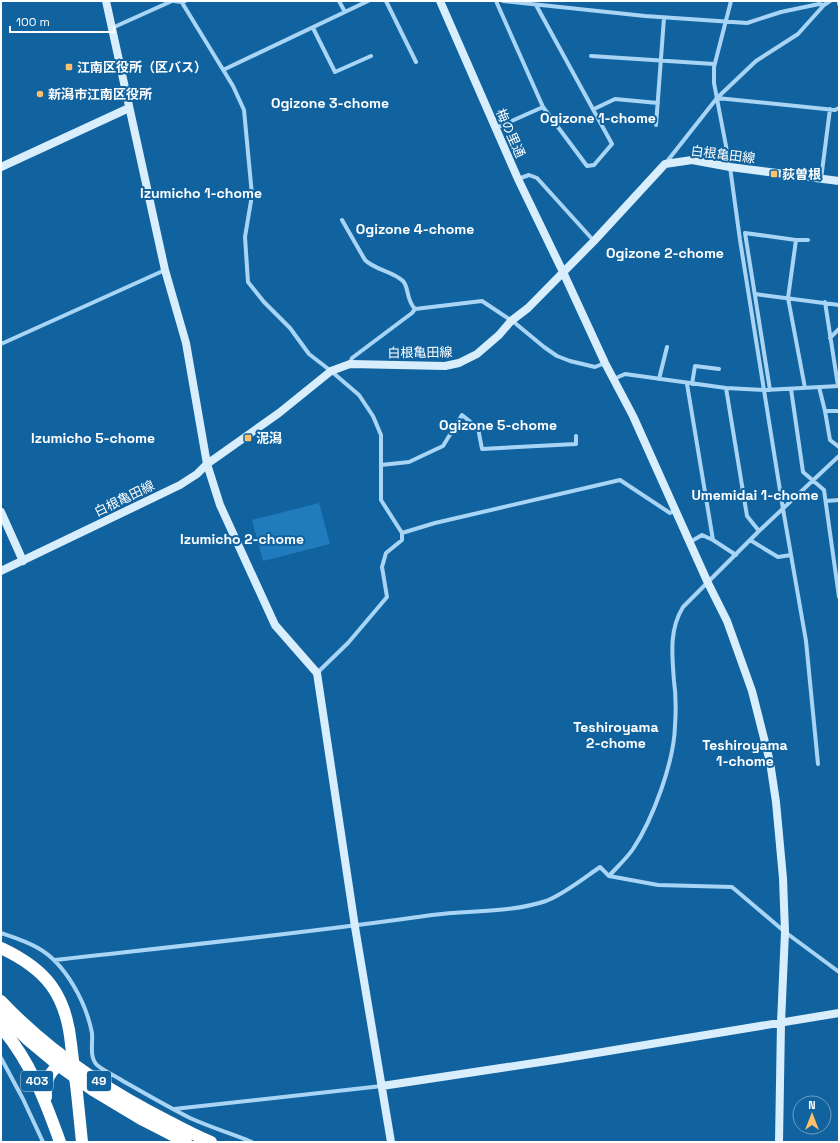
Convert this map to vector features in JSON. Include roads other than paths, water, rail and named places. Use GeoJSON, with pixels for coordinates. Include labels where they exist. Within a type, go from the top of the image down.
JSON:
{"type":"FeatureCollection","features":[{"type":"Feature","properties":{"kind":"highway"},"geometry":{"type":"LineString","coordinates":[[1,948],[18,956],[41,972],[56,991],[65,1009],[69,1026],[82,1142]]}},
{"type":"Feature","properties":{"kind":"highway","name":"49"},"geometry":{"type":"LineString","coordinates":[[1,1001],[42,1039],[71,1062],[99,1081],[145,1109],[211,1142]]}},
{"type":"Feature","properties":{"kind":"highway","name":"49"},"geometry":{"type":"LineString","coordinates":[[1,1013],[28,1040],[58,1065],[93,1090],[143,1120],[186,1142]]}},
{"type":"Feature","properties":{"kind":"highway","name":"403"},"geometry":{"type":"LineString","coordinates":[[1,1027],[30,1068],[39,1085],[60,1142]]}},
{"type":"Feature","properties":{"kind":"highway"},"geometry":{"type":"LineString","coordinates":[[47,1104],[46,1087],[48,1076],[58,1065],[71,1062]]}},
{"type":"Feature","properties":{"kind":"street"},"geometry":{"type":"LineString","coordinates":[[106,1],[165,270],[186,343],[207,464],[220,505],[275,625],[317,672],[355,927],[391,1142]]}},
{"type":"Feature","properties":{"kind":"street"},"geometry":{"type":"LineString","coordinates":[[111,28],[173,1],[182,1],[233,86],[244,110],[252,195],[245,237],[248,282],[264,302],[290,328],[309,354],[332,371],[359,395],[373,416],[381,435],[381,500],[402,533],[402,540],[386,553],[382,567],[387,597],[348,643],[317,672]]}},
{"type":"Feature","properties":{"kind":"street"},"geometry":{"type":"LineString","coordinates":[[339,1],[345,12]]}},
{"type":"Feature","properties":{"kind":"street"},"geometry":{"type":"LineString","coordinates":[[223,70],[368,1]]}},
{"type":"Feature","properties":{"kind":"street"},"geometry":{"type":"LineString","coordinates":[[386,1],[416,62]]}},
{"type":"Feature","properties":{"kind":"street","name":"梅の里通"},"geometry":{"type":"LineString","coordinates":[[440,1],[518,178],[613,380],[633,416],[708,583],[727,620],[752,692],[770,762],[780,835],[785,932],[781,1023],[779,1142]]}},
{"type":"Feature","properties":{"kind":"street"},"geometry":{"type":"LineString","coordinates":[[496,1],[543,106],[587,166],[594,165],[612,144],[536,5]]}},
{"type":"Feature","properties":{"kind":"street"},"geometry":{"type":"LineString","coordinates":[[504,1],[664,18],[747,23],[781,12],[819,4],[824,5]]}},
{"type":"Feature","properties":{"kind":"street"},"geometry":{"type":"LineString","coordinates":[[726,1],[729,7]]}},
{"type":"Feature","properties":{"kind":"street"},"geometry":{"type":"LineString","coordinates":[[731,1],[714,64],[714,83],[730,167],[740,240],[783,509],[806,641],[818,764]]}},
{"type":"Feature","properties":{"kind":"street"},"geometry":{"type":"LineString","coordinates":[[665,164],[718,98],[756,61],[798,34],[824,5],[830,1]]}},
{"type":"Feature","properties":{"kind":"street"},"geometry":{"type":"LineString","coordinates":[[656,125],[662,61],[664,18]]}},
{"type":"Feature","properties":{"kind":"street"},"geometry":{"type":"LineString","coordinates":[[313,28],[335,72],[371,56]]}},
{"type":"Feature","properties":{"kind":"street"},"geometry":{"type":"LineString","coordinates":[[591,56],[714,64]]}},
{"type":"Feature","properties":{"kind":"street"},"geometry":{"type":"LineString","coordinates":[[718,98],[830,109],[839,108]]}},
{"type":"Feature","properties":{"kind":"street"},"geometry":{"type":"LineString","coordinates":[[594,109],[614,99],[658,103]]}},
{"type":"Feature","properties":{"kind":"street"},"geometry":{"type":"LineString","coordinates":[[496,128],[543,106]]}},
{"type":"Feature","properties":{"kind":"street"},"geometry":{"type":"LineString","coordinates":[[1,167],[129,108]]}},
{"type":"Feature","properties":{"kind":"street"},"geometry":{"type":"LineString","coordinates":[[821,179],[830,109]]}},
{"type":"Feature","properties":{"kind":"street","name":"白根亀田線"},"geometry":{"type":"LineString","coordinates":[[1,571],[180,484],[197,474],[207,464],[279,413],[332,371],[350,364],[445,366],[459,363],[477,354],[499,335],[511,321],[528,308],[594,241],[665,164],[692,160],[730,167],[839,181]]}},
{"type":"Feature","properties":{"kind":"street"},"geometry":{"type":"LineString","coordinates":[[518,178],[530,175],[537,178],[594,241]]}},
{"type":"Feature","properties":{"kind":"street"},"geometry":{"type":"LineString","coordinates":[[342,220],[365,260],[369,264],[392,274],[404,282],[410,304],[415,309]]}},
{"type":"Feature","properties":{"kind":"street"},"geometry":{"type":"LineString","coordinates":[[770,390],[745,233],[796,240],[808,240]]}},
{"type":"Feature","properties":{"kind":"street"},"geometry":{"type":"LineString","coordinates":[[796,240],[788,298],[805,388]]}},
{"type":"Feature","properties":{"kind":"street"},"geometry":{"type":"LineString","coordinates":[[1,344],[165,270]]}},
{"type":"Feature","properties":{"kind":"street"},"geometry":{"type":"LineString","coordinates":[[755,294],[839,304]]}},
{"type":"Feature","properties":{"kind":"street"},"geometry":{"type":"LineString","coordinates":[[350,364],[352,358],[412,313],[415,309],[482,301],[515,323],[557,356],[588,366],[595,367],[605,363]]}},
{"type":"Feature","properties":{"kind":"street"},"geometry":{"type":"LineString","coordinates":[[613,380],[625,374],[686,384],[726,388],[770,390],[838,386],[825,302]]}},
{"type":"Feature","properties":{"kind":"street"},"geometry":{"type":"LineString","coordinates":[[830,338],[839,329]]}},
{"type":"Feature","properties":{"kind":"street"},"geometry":{"type":"LineString","coordinates":[[659,379],[667,347]]}},
{"type":"Feature","properties":{"kind":"street"},"geometry":{"type":"LineString","coordinates":[[692,384],[695,366],[719,369]]}},
{"type":"Feature","properties":{"kind":"street"},"geometry":{"type":"LineString","coordinates":[[686,384],[713,540]]}},
{"type":"Feature","properties":{"kind":"street"},"geometry":{"type":"LineString","coordinates":[[819,387],[830,440],[839,447]]}},
{"type":"Feature","properties":{"kind":"street"},"geometry":{"type":"LineString","coordinates":[[726,388],[747,516],[759,530]]}},
{"type":"Feature","properties":{"kind":"street"},"geometry":{"type":"LineString","coordinates":[[791,389],[803,472],[824,490],[839,597]]}},
{"type":"Feature","properties":{"kind":"street"},"geometry":{"type":"LineString","coordinates":[[825,411],[839,411]]}},
{"type":"Feature","properties":{"kind":"street"},"geometry":{"type":"LineString","coordinates":[[381,465],[410,462],[443,446],[462,415],[478,428],[482,449],[576,444],[576,436]]}},
{"type":"Feature","properties":{"kind":"street"},"geometry":{"type":"LineString","coordinates":[[609,876],[633,849],[653,812],[662,787],[673,746],[675,727],[675,682],[672,658],[674,628],[677,617],[683,607],[759,530],[839,456]]}},
{"type":"Feature","properties":{"kind":"street"},"geometry":{"type":"LineString","coordinates":[[402,533],[435,523],[620,480],[670,513],[676,511]]}},
{"type":"Feature","properties":{"kind":"street"},"geometry":{"type":"LineString","coordinates":[[826,501],[839,500]]}},
{"type":"Feature","properties":{"kind":"street"},"geometry":{"type":"LineString","coordinates":[[1,512],[23,561]]}},
{"type":"Feature","properties":{"kind":"street"},"geometry":{"type":"LineString","coordinates":[[690,542],[702,535],[713,540],[736,555]]}},
{"type":"Feature","properties":{"kind":"street"},"geometry":{"type":"LineString","coordinates":[[750,540],[778,557],[791,556]]}},
{"type":"Feature","properties":{"kind":"street"},"geometry":{"type":"LineString","coordinates":[[54,960],[355,927],[445,914],[526,906],[547,900],[575,884],[600,867],[609,876],[658,885],[732,887],[785,932],[839,972]]}},
{"type":"Feature","properties":{"kind":"street"},"geometry":{"type":"LineString","coordinates":[[1,933],[38,948],[54,960],[81,999],[88,1017],[92,1035],[93,1058],[97,1065],[129,1085],[190,1118],[252,1142]]}},
{"type":"Feature","properties":{"kind":"street"},"geometry":{"type":"LineString","coordinates":[[174,1109],[382,1086],[554,1060],[839,1013]]}},
{"type":"Feature","properties":{"kind":"street"},"geometry":{"type":"LineString","coordinates":[[1,1058],[23,1099],[43,1142]]}},
{"type":"Feature","properties":{"kind":"place","name":"江南区役所（区バス）"},"geometry":{"type":"Point","coordinates":[69,67]}},
{"type":"Feature","properties":{"kind":"place","name":"新潟市江南区役所"},"geometry":{"type":"Point","coordinates":[40,94]}},
{"type":"Feature","properties":{"kind":"place","name":"荻曽根"},"geometry":{"type":"Point","coordinates":[774,174]}},
{"type":"Feature","properties":{"kind":"place","name":"泥潟"},"geometry":{"type":"Point","coordinates":[248,438]}},
{"type":"Feature","properties":{"kind":"district","name":"Ogizone 3-chome"},"geometry":{"type":"Point","coordinates":[330,103]}},
{"type":"Feature","properties":{"kind":"district","name":"Ogizone 1-chome"},"geometry":{"type":"Point","coordinates":[598,118]}},
{"type":"Feature","properties":{"kind":"district","name":"Izumicho 1-chome"},"geometry":{"type":"Point","coordinates":[201,193]}},
{"type":"Feature","properties":{"kind":"district","name":"Ogizone 4-chome"},"geometry":{"type":"Point","coordinates":[415,229]}},
{"type":"Feature","properties":{"kind":"district","name":"Ogizone 2-chome"},"geometry":{"type":"Point","coordinates":[665,253]}},
{"type":"Feature","properties":{"kind":"district","name":"Ogizone 5-chome"},"geometry":{"type":"Point","coordinates":[498,425]}},
{"type":"Feature","properties":{"kind":"district","name":"Izumicho 5-chome"},"geometry":{"type":"Point","coordinates":[93,438]}},
{"type":"Feature","properties":{"kind":"district","name":"Umemidai 1-chome"},"geometry":{"type":"Point","coordinates":[755,495]}},
{"type":"Feature","properties":{"kind":"district","name":"Izumicho 2-chome"},"geometry":{"type":"Point","coordinates":[242,539]}},
{"type":"Feature","properties":{"kind":"district","name":"Teshiroyama 2-chome"},"geometry":{"type":"Point","coordinates":[616,736]}},
{"type":"Feature","properties":{"kind":"district","name":"Teshiroyama 1-chome"},"geometry":{"type":"Point","coordinates":[745,754]}}]}
